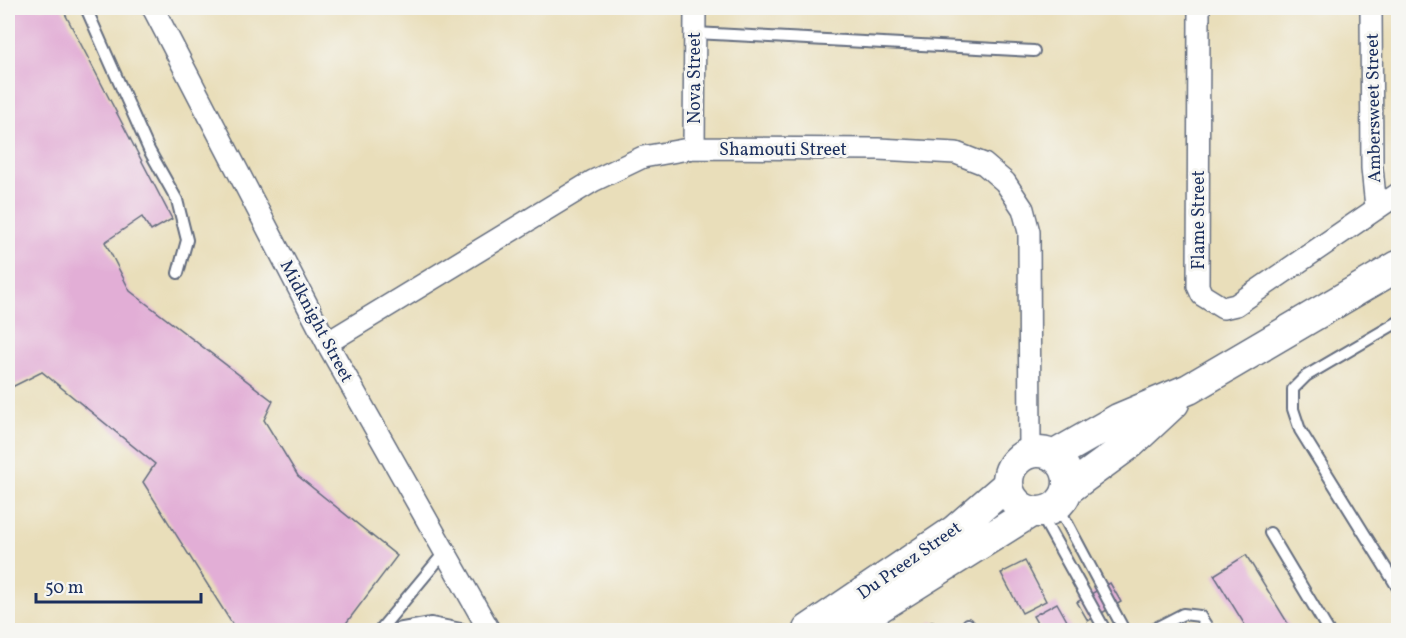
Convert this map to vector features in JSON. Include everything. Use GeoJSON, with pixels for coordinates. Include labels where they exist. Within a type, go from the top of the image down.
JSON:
{"type":"FeatureCollection","features":[{"type":"Feature","properties":{"kind":"street","name":"Midknight Street"},"geometry":{"type":"LineString","coordinates":[[153,8],[327,343],[489,630]]}},
{"type":"Feature","properties":{"kind":"street","name":"Nova Street"},"geometry":{"type":"LineString","coordinates":[[694,148],[695,8]]}},
{"type":"Feature","properties":{"kind":"street","name":"Flame Street"},"geometry":{"type":"LineString","coordinates":[[1199,8],[1198,286],[1202,295],[1223,308],[1236,305],[1376,207]]}},
{"type":"Feature","properties":{"kind":"street","name":"Ambersweet Street"},"geometry":{"type":"LineString","coordinates":[[1371,8],[1372,168],[1376,207]]}},
{"type":"Feature","properties":{"kind":"street","name":"Shamouti Street"},"geometry":{"type":"LineString","coordinates":[[327,343],[593,182],[643,157],[694,148],[956,153],[984,164],[1005,182],[1023,209],[1029,232],[1042,454]]}},
{"type":"Feature","properties":{"kind":"street"},"geometry":{"type":"LineString","coordinates":[[1376,207],[1398,194]]}},
{"type":"Feature","properties":{"kind":"street","name":"Du Preez Street"},"geometry":{"type":"LineString","coordinates":[[1042,454],[1189,389],[1398,266]]}},
{"type":"Feature","properties":{"kind":"street","name":"Du Preez Street"},"geometry":{"type":"LineString","coordinates":[[843,630],[1049,505],[1131,443],[1189,389]]}},
{"type":"Feature","properties":{"kind":"street"},"geometry":{"type":"LineString","coordinates":[[1042,454],[1066,471],[1049,505],[1014,502],[1007,485],[1011,466],[1018,459],[1042,454]]}},
{"type":"Feature","properties":{"kind":"street","name":"Du Preez Street"},"geometry":{"type":"LineString","coordinates":[[808,630],[954,531],[1007,485]]}},
{"type":"Feature","properties":{"kind":"lane"},"geometry":{"type":"LineString","coordinates":[[86,8],[149,150],[177,200],[187,240],[178,273]]}},
{"type":"Feature","properties":{"kind":"lane"},"geometry":{"type":"LineString","coordinates":[[694,33],[1035,51]]}},
{"type":"Feature","properties":{"kind":"lane"},"geometry":{"type":"LineString","coordinates":[[1398,322],[1306,376],[1293,389],[1293,409],[1300,430],[1398,588]]}},
{"type":"Feature","properties":{"kind":"lane"},"geometry":{"type":"LineString","coordinates":[[1049,505],[1094,576],[1124,630]]}},
{"type":"Feature","properties":{"kind":"lane"},"geometry":{"type":"LineString","coordinates":[[1049,505],[1080,584],[1105,630]]}},
{"type":"Feature","properties":{"kind":"lane"},"geometry":{"type":"LineString","coordinates":[[1270,533],[1328,630]]}},
{"type":"Feature","properties":{"kind":"lane"},"geometry":{"type":"LineString","coordinates":[[380,630],[444,553]]}},
{"type":"Feature","properties":{"kind":"lane"},"geometry":{"type":"LineString","coordinates":[[1080,584],[1094,576]]}},
{"type":"Feature","properties":{"kind":"lane"},"geometry":{"type":"LineString","coordinates":[[1152,630],[1184,614],[1200,616],[1209,630]]}},
{"type":"Feature","properties":{"kind":"lane"},"geometry":{"type":"LineString","coordinates":[[391,630],[431,623],[466,630]]}},
{"type":"Feature","properties":{"kind":"building"},"geometry":{"type":"Polygon","coordinates":[[[8,8],[62,8],[172,219],[151,231],[142,217],[105,242],[130,291],[273,401],[264,420],[298,476],[397,556],[341,630],[236,630],[143,482],[155,464],[42,372],[8,389],[8,8]]]}},
{"type":"Feature","properties":{"kind":"building"},"geometry":{"type":"Polygon","coordinates":[[[1246,555],[1292,630],[1248,630],[1214,575],[1246,555]]]}},
{"type":"Feature","properties":{"kind":"building"},"geometry":{"type":"Polygon","coordinates":[[[1025,561],[1046,601],[1022,613],[1001,573],[1025,561]]]}},
{"type":"Feature","properties":{"kind":"building"},"geometry":{"type":"Polygon","coordinates":[[[1110,583],[1121,602],[1088,621],[1077,602],[1110,583]]]}},
{"type":"Feature","properties":{"kind":"building"},"geometry":{"type":"Polygon","coordinates":[[[1057,603],[1072,630],[1041,630],[1033,616],[1057,603]]]}},
{"type":"Feature","properties":{"kind":"building"},"geometry":{"type":"Polygon","coordinates":[[[933,621],[939,630],[918,630],[933,621]]]}}]}
